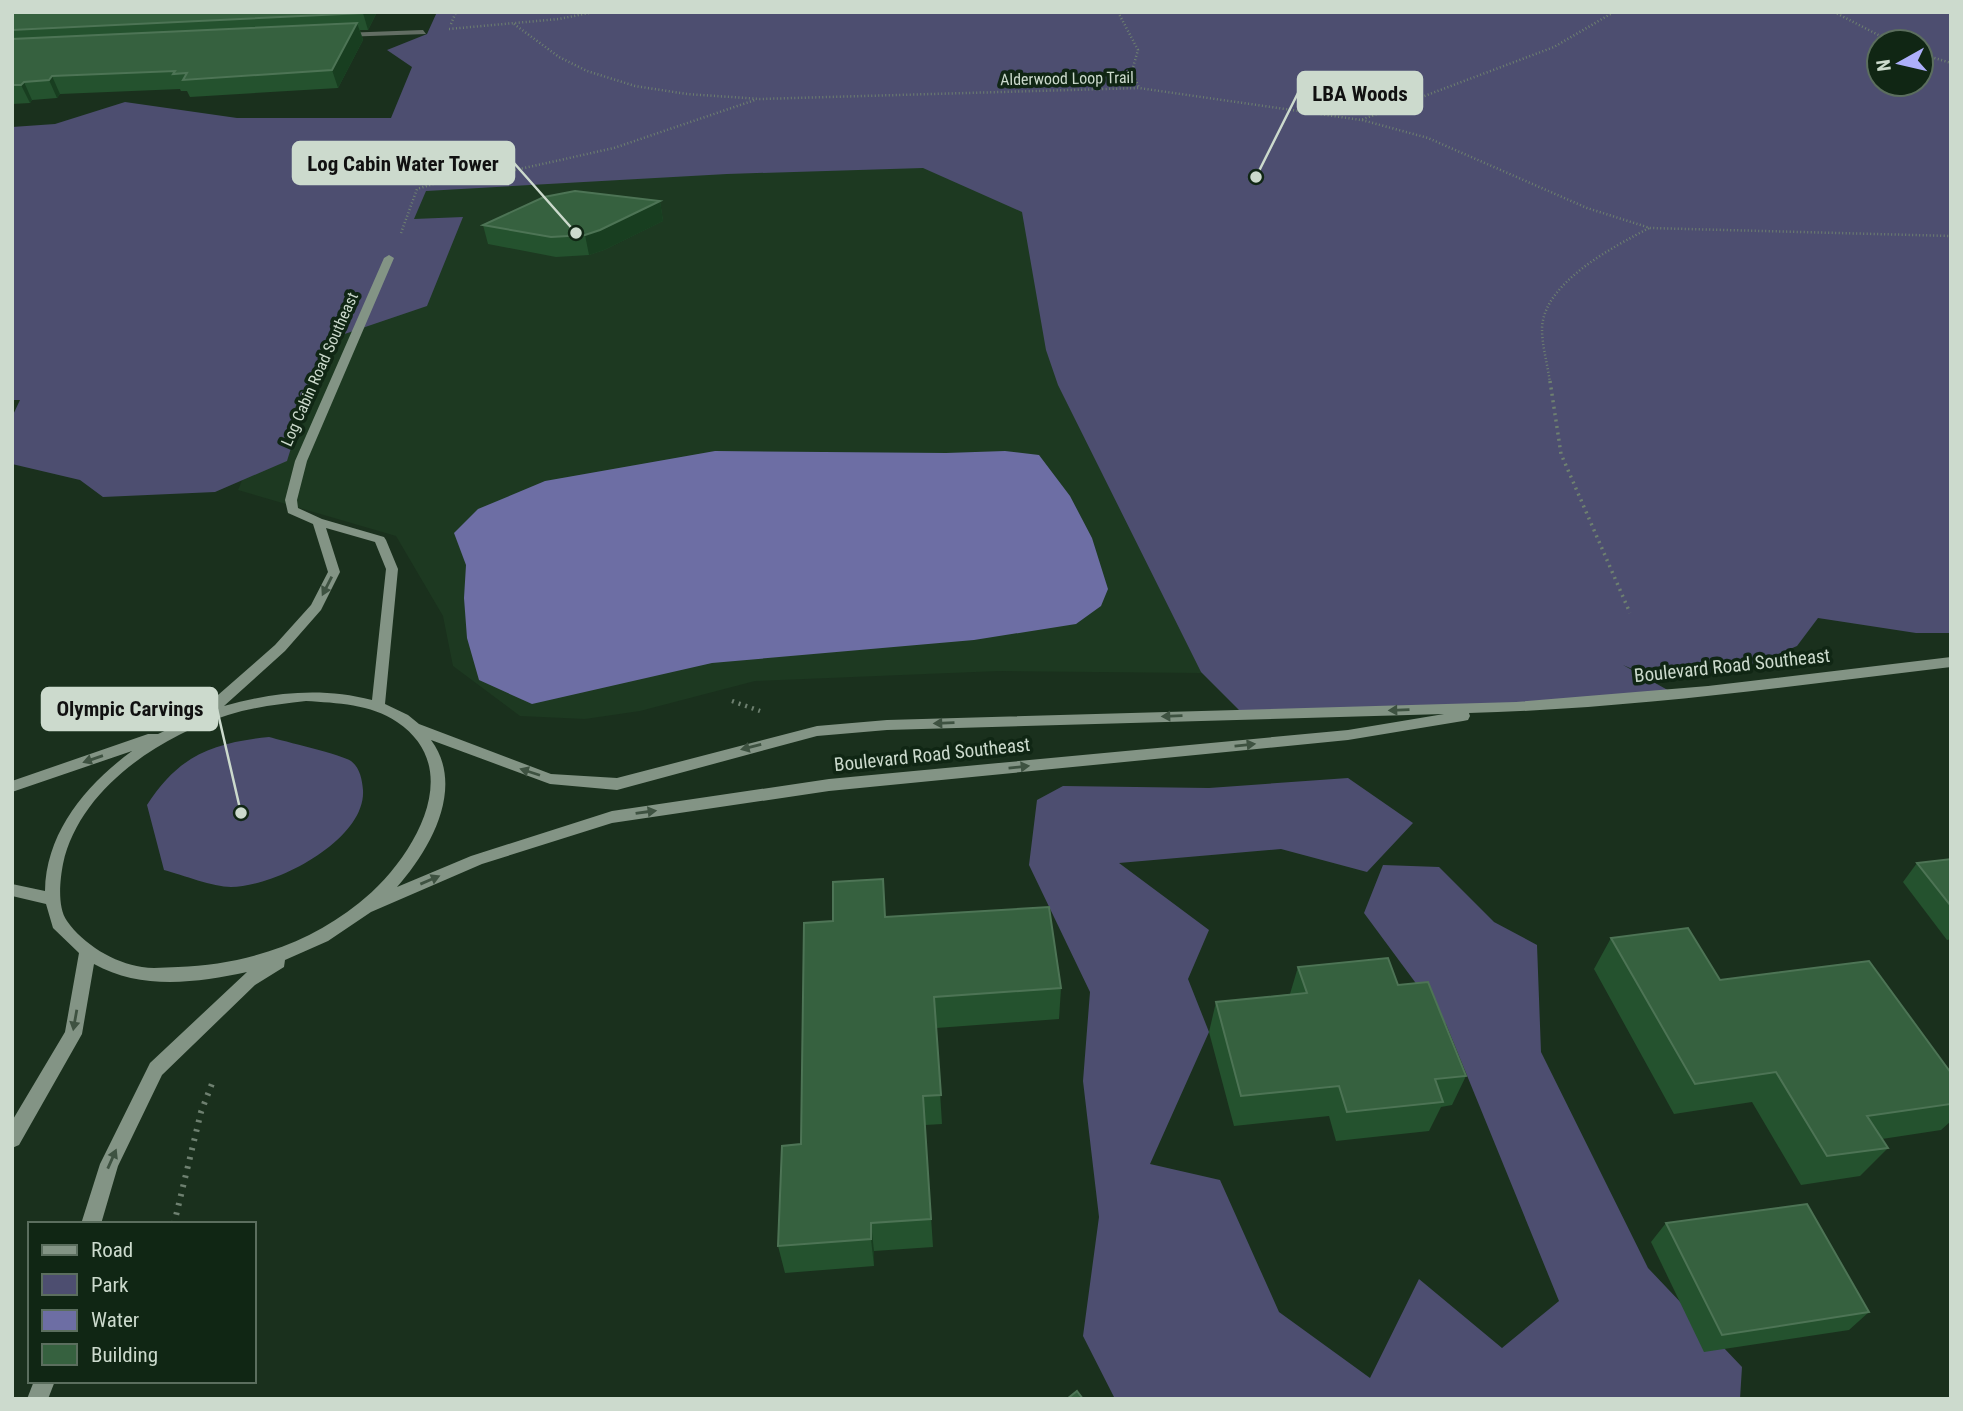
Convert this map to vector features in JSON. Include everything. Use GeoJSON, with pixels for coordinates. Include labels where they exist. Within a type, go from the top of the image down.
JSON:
{"type":"FeatureCollection","features":[{"type":"Feature","properties":{"kind":"street"},"geometry":{"type":"LineString","coordinates":[[331,36],[423,32]]}},
{"type":"Feature","properties":{"kind":"street","name":"Log Cabin Road Southeast"},"geometry":{"type":"LineString","coordinates":[[378,706],[392,569],[380,541],[318,522],[292,510],[291,500],[301,461],[389,258]]}},
{"type":"Feature","properties":{"kind":"street"},"geometry":{"type":"LineString","coordinates":[[198,721],[281,648],[316,607],[334,572],[318,522]]}},
{"type":"Feature","properties":{"kind":"street","name":"Boulevard Road Southeast"},"geometry":{"type":"LineString","coordinates":[[414,728],[550,779],[617,784],[817,731],[887,725],[1516,707],[1708,691],[1951,662]]}},
{"type":"Feature","properties":{"kind":"street"},"geometry":{"type":"LineString","coordinates":[[92,1222],[109,1164],[156,1069],[249,979],[337,928],[367,907],[406,868],[430,828],[439,789],[433,755],[414,728],[378,706],[344,698],[306,696],[264,700],[198,721],[131,759],[90,797],[62,839],[51,882],[58,922],[87,953],[136,973],[201,975],[271,959],[337,928]]}},
{"type":"Feature","properties":{"kind":"street","name":"Boulevard Road Southeast"},"geometry":{"type":"LineString","coordinates":[[367,907],[477,860],[612,817],[829,785],[1348,735],[1516,707]]}},
{"type":"Feature","properties":{"kind":"street"},"geometry":{"type":"LineString","coordinates":[[12,787],[181,729]]}},
{"type":"Feature","properties":{"kind":"street"},"geometry":{"type":"LineString","coordinates":[[12,890],[54,900]]}},
{"type":"Feature","properties":{"kind":"street"},"geometry":{"type":"LineString","coordinates":[[12,1139],[72,1034],[87,953]]}},
{"type":"Feature","properties":{"kind":"street"},"geometry":{"type":"LineString","coordinates":[[37,1399],[44,1383]]}},
{"type":"Feature","properties":{"kind":"path"},"geometry":{"type":"LineString","coordinates":[[548,20],[574,12]]}},
{"type":"Feature","properties":{"kind":"path"},"geometry":{"type":"LineString","coordinates":[[423,32],[527,25],[594,12]]}},
{"type":"Feature","properties":{"kind":"path"},"geometry":{"type":"LineString","coordinates":[[1118,12],[1138,50],[1132,71],[1139,88]]}},
{"type":"Feature","properties":{"kind":"path","name":"Alderwood Loop Trail"},"geometry":{"type":"LineString","coordinates":[[514,24],[565,61],[587,70],[626,82],[703,98],[760,99],[1139,88],[1361,120],[1554,47],[1614,12]]}},
{"type":"Feature","properties":{"kind":"path"},"geometry":{"type":"LineString","coordinates":[[1834,12],[1865,28]]}},
{"type":"Feature","properties":{"kind":"path"},"geometry":{"type":"LineString","coordinates":[[389,258],[417,189],[446,180],[493,176],[614,148],[760,99]]}},
{"type":"Feature","properties":{"kind":"path"},"geometry":{"type":"LineString","coordinates":[[1361,120],[1428,138],[1587,208],[1650,228],[1951,236]]}},
{"type":"Feature","properties":{"kind":"path"},"geometry":{"type":"LineString","coordinates":[[1630,613],[1561,454],[1542,327],[1554,295],[1596,257],[1650,228]]}},
{"type":"Feature","properties":{"kind":"path"},"geometry":{"type":"LineString","coordinates":[[174,1222],[201,1112],[214,1081]]}},
{"type":"Feature","properties":{"kind":"shaded area"},"geometry":{"type":"Polygon","coordinates":[[[1012,150],[1088,346],[1201,673],[999,671],[755,681],[640,711],[585,719],[520,716],[453,666],[443,616],[396,536],[238,490],[365,187],[1012,150]]]}},
{"type":"Feature","properties":{"kind":"green space"},"geometry":{"type":"Polygon","coordinates":[[[437,12],[1951,12],[1951,633],[1916,633],[1818,618],[1797,646],[1739,671],[1658,680],[1623,665],[1673,693],[1516,707],[1243,714],[1201,672],[1058,385],[1046,350],[1022,212],[923,168],[727,174],[426,191],[414,219],[463,217],[427,306],[324,341],[287,461],[215,492],[103,497],[80,480],[12,464],[12,417],[20,400],[12,400],[12,127],[55,124],[125,102],[237,118],[391,118],[412,67],[387,50],[427,34],[437,12]]]}},
{"type":"Feature","properties":{"kind":"green space"},"geometry":{"type":"Polygon","coordinates":[[[269,737],[346,758],[357,767],[363,790],[360,809],[350,826],[334,843],[315,857],[271,879],[249,885],[231,887],[207,883],[164,870],[147,805],[159,788],[172,774],[199,754],[231,743],[269,737]]]}},
{"type":"Feature","properties":{"kind":"green space"},"geometry":{"type":"Polygon","coordinates":[[[1348,778],[1413,823],[1367,872],[1281,849],[1119,863],[1209,930],[1188,979],[1209,1032],[1150,1164],[1220,1180],[1279,1312],[1370,1378],[1419,1279],[1502,1348],[1559,1301],[1446,1024],[1364,913],[1383,865],[1439,867],[1494,922],[1537,945],[1541,1052],[1648,1268],[1742,1367],[1740,1399],[1115,1399],[1083,1336],[1099,1217],[1083,1081],[1090,992],[1029,865],[1037,800],[1063,786],[1209,788],[1348,778]]]}},
{"type":"Feature","properties":{"kind":"water"},"geometry":{"type":"Polygon","coordinates":[[[715,451],[1005,451],[1039,455],[1070,496],[1092,538],[1108,589],[1101,606],[1076,624],[974,640],[712,663],[532,704],[479,680],[467,638],[464,598],[466,565],[454,533],[478,509],[545,481],[715,451]]]}},
{"type":"Feature","properties":{"kind":"building"},"geometry":{"type":"Polygon","coordinates":[[[12,12],[363,12],[363,13],[12,30],[12,12]]]}},
{"type":"Feature","properties":{"kind":"building"},"geometry":{"type":"Polygon","coordinates":[[[357,23],[332,70],[183,80],[187,73],[173,74],[175,71],[52,76],[49,80],[12,85],[12,39],[357,23]]]}},
{"type":"Feature","properties":{"kind":"building"},"geometry":{"type":"Polygon","coordinates":[[[575,191],[660,201],[585,235],[551,237],[483,225],[544,197],[575,191]]]}},
{"type":"Feature","properties":{"kind":"building"},"geometry":{"type":"Polygon","coordinates":[[[1951,859],[1951,906],[1917,863],[1951,859]]]}},
{"type":"Feature","properties":{"kind":"building"},"geometry":{"type":"Polygon","coordinates":[[[883,879],[885,917],[1049,907],[1061,988],[934,997],[941,1095],[923,1096],[931,1219],[871,1223],[871,1239],[778,1246],[782,1146],[801,1144],[804,923],[833,921],[833,882],[883,879]]]}},
{"type":"Feature","properties":{"kind":"building"},"geometry":{"type":"Polygon","coordinates":[[[1688,928],[1720,980],[1869,961],[1951,1073],[1951,1104],[1867,1116],[1888,1148],[1827,1156],[1776,1072],[1695,1084],[1611,938],[1688,928]]]}},
{"type":"Feature","properties":{"kind":"building"},"geometry":{"type":"Polygon","coordinates":[[[1388,958],[1398,985],[1428,982],[1466,1076],[1435,1079],[1443,1102],[1347,1112],[1339,1086],[1241,1096],[1216,1002],[1307,993],[1298,967],[1388,958]]]}},
{"type":"Feature","properties":{"kind":"building"},"geometry":{"type":"Polygon","coordinates":[[[1807,1204],[1869,1312],[1722,1335],[1666,1223],[1807,1204]]]}},
{"type":"Feature","properties":{"kind":"building"},"geometry":{"type":"Polygon","coordinates":[[[1077,1391],[1083,1399],[1067,1399],[1077,1391]]]}},
{"type":"Feature","properties":{"kind":"place","name":"LBA Woods"},"geometry":{"type":"Point","coordinates":[1256,177]}},
{"type":"Feature","properties":{"kind":"place","name":"Log Cabin Water Tower"},"geometry":{"type":"Point","coordinates":[576,233]}},
{"type":"Feature","properties":{"kind":"place","name":"Olympic Carvings"},"geometry":{"type":"Point","coordinates":[241,813]}}]}
